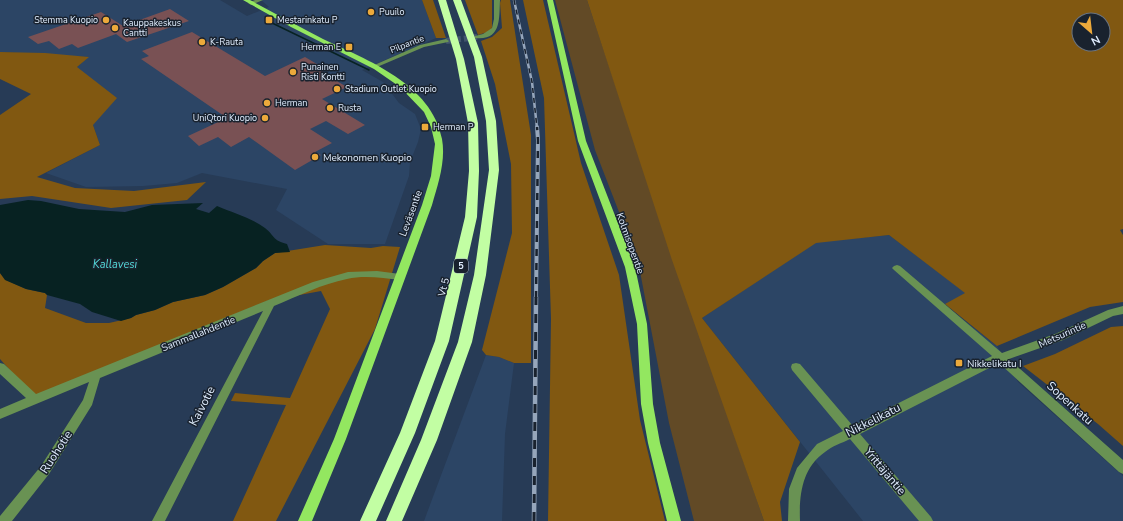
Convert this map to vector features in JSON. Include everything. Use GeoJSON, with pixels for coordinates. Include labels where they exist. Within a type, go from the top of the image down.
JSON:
{"type":"FeatureCollection","features":[{"type":"Feature","properties":{"kind":"highway","name":"Vt 5"},"geometry":{"type":"LineString","coordinates":[[368,521],[407,433],[442,341],[459,274],[471,217],[474,171],[473,123],[460,60],[442,0]]}},
{"type":"Feature","properties":{"kind":"highway","name":"5"},"geometry":{"type":"LineString","coordinates":[[394,521],[429,440],[464,342],[480,275],[494,170],[490,114],[478,58],[458,0]]}},
{"type":"Feature","properties":{"kind":"main road","name":"Kolmisopentie"},"geometry":{"type":"LineString","coordinates":[[550,0],[582,141],[630,267],[642,324],[647,404],[654,443],[674,521]]}},
{"type":"Feature","properties":{"kind":"main road","name":"Leväsentie"},"geometry":{"type":"LineString","coordinates":[[249,2],[288,24],[375,66],[400,84],[418,100],[431,119],[438,139],[438,165],[432,187],[343,432],[318,494],[305,521]]}},
{"type":"Feature","properties":{"kind":"street"},"geometry":{"type":"LineString","coordinates":[[249,2],[260,0]]}},
{"type":"Feature","properties":{"kind":"street"},"geometry":{"type":"LineString","coordinates":[[477,37],[485,36],[494,31],[497,23],[497,0]]}},
{"type":"Feature","properties":{"kind":"street","name":"Pilpantie"},"geometry":{"type":"LineString","coordinates":[[375,66],[422,46],[446,41]]}},
{"type":"Feature","properties":{"kind":"street","name":"Sopenkatu"},"geometry":{"type":"LineString","coordinates":[[897,268],[1000,357],[1123,468]]}},
{"type":"Feature","properties":{"kind":"street","name":"Sammallahdentie"},"geometry":{"type":"LineString","coordinates":[[0,414],[316,285],[348,275],[377,274],[400,277]]}},
{"type":"Feature","properties":{"kind":"street","name":"Kaivotie"},"geometry":{"type":"LineString","coordinates":[[158,521],[270,304]]}},
{"type":"Feature","properties":{"kind":"street","name":"Metsurintie"},"geometry":{"type":"LineString","coordinates":[[1000,357],[1059,337],[1111,313],[1123,310]]}},
{"type":"Feature","properties":{"kind":"street","name":"Nikkelikatu"},"geometry":{"type":"LineString","coordinates":[[794,521],[793,493],[797,480],[806,462],[821,448],[1000,357]]}},
{"type":"Feature","properties":{"kind":"street"},"geometry":{"type":"LineString","coordinates":[[0,367],[35,400]]}},
{"type":"Feature","properties":{"kind":"street","name":"Yrittäjäntie"},"geometry":{"type":"LineString","coordinates":[[796,367],[927,521]]}},
{"type":"Feature","properties":{"kind":"street","name":"Ruohotie"},"geometry":{"type":"LineString","coordinates":[[4,521],[45,470],[88,402],[95,382],[95,375]]}},
{"type":"Feature","properties":{"kind":"shaded area"},"geometry":{"type":"Polygon","coordinates":[[[0,0],[220,0],[247,16],[269,7],[261,0],[422,0],[436,38],[362,70],[383,82],[399,103],[415,114],[421,129],[418,142],[410,162],[409,176],[385,244],[328,244],[276,210],[287,189],[202,173],[177,183],[143,186],[86,187],[46,173],[100,145],[77,67],[88,57],[0,52],[0,0]]]}},
{"type":"Feature","properties":{"kind":"shaded area"},"geometry":{"type":"Polygon","coordinates":[[[422,0],[433,0],[446,38],[436,38],[422,0]]]}},
{"type":"Feature","properties":{"kind":"shaded area"},"geometry":{"type":"Polygon","coordinates":[[[465,0],[492,0],[491,31],[478,35],[465,0]]]}},
{"type":"Feature","properties":{"kind":"shaded area"},"geometry":{"type":"Polygon","coordinates":[[[501,0],[510,0],[531,135],[531,363],[514,363],[499,357],[486,355],[482,350],[512,233],[511,164],[495,84],[481,41],[492,37],[502,28],[501,0]]]}},
{"type":"Feature","properties":{"kind":"shaded area"},"geometry":{"type":"Polygon","coordinates":[[[523,0],[543,0],[581,163],[619,275],[640,420],[665,521],[548,521],[551,319],[544,98],[523,0]]]}},
{"type":"Feature","properties":{"kind":"shaded area"},"geometry":{"type":"Polygon","coordinates":[[[555,0],[587,0],[627,120],[1027,0],[1123,0],[1123,192],[649,188],[764,521],[694,521],[669,423],[638,261],[595,150],[555,0]]]}},
{"type":"Feature","properties":{"kind":"shaded area"},"geometry":{"type":"Polygon","coordinates":[[[587,0],[1123,0],[1123,229],[1120,230],[1123,235],[1123,302],[1090,307],[997,346],[945,304],[965,293],[889,235],[816,243],[702,318],[800,442],[780,502],[782,521],[764,521],[672,260],[587,0]]]}},
{"type":"Feature","properties":{"kind":"shaded area"},"geometry":{"type":"Polygon","coordinates":[[[0,52],[45,53],[89,57],[77,67],[117,98],[93,125],[100,145],[37,177],[75,188],[134,191],[206,182],[187,200],[111,208],[32,196],[0,199],[0,115],[31,94],[0,79],[0,52]]]}},
{"type":"Feature","properties":{"kind":"shaded area"},"geometry":{"type":"Polygon","coordinates":[[[889,235],[966,293],[945,305],[997,346],[1018,382],[1123,476],[1123,521],[863,521],[702,318],[816,242],[889,235]]]}},
{"type":"Feature","properties":{"kind":"shaded area"},"geometry":{"type":"Polygon","coordinates":[[[325,245],[371,248],[383,246],[400,247],[375,329],[276,521],[233,521],[286,405],[231,401],[235,393],[290,398],[330,309],[321,291],[267,301],[35,398],[0,359],[0,273],[6,280],[26,289],[45,293],[47,295],[45,308],[86,323],[109,323],[131,318],[173,302],[205,295],[223,287],[256,268],[275,253],[325,245]]]}},
{"type":"Feature","properties":{"kind":"shaded area"},"geometry":{"type":"Polygon","coordinates":[[[1123,326],[1123,446],[1098,424],[1023,366],[1055,354],[1111,327],[1123,326]]]}},
{"type":"Feature","properties":{"kind":"shaded area"},"geometry":{"type":"Polygon","coordinates":[[[486,355],[499,357],[514,363],[505,434],[502,521],[424,521],[486,355]]]}},
{"type":"Feature","properties":{"kind":"water","name":"Kallavesi"},"geometry":{"type":"Polygon","coordinates":[[[28,200],[41,201],[79,209],[125,212],[152,205],[203,203],[196,209],[209,213],[217,206],[260,224],[276,239],[287,244],[290,252],[275,253],[256,268],[223,287],[205,295],[173,302],[155,310],[121,321],[92,312],[80,304],[47,295],[45,293],[26,289],[5,280],[0,273],[0,205],[28,200]]]}},
{"type":"Feature","properties":{"kind":"building","name":"Kauppakeskus Cantti"},"geometry":{"type":"Polygon","coordinates":[[[170,9],[189,21],[127,42],[116,34],[78,48],[72,44],[59,49],[49,41],[38,44],[28,37],[101,12],[123,26],[170,9]]]}},
{"type":"Feature","properties":{"kind":"building","name":"Herman"},"geometry":{"type":"Polygon","coordinates":[[[192,32],[265,76],[305,57],[327,70],[321,72],[347,87],[322,99],[365,125],[348,134],[326,121],[310,129],[332,143],[315,152],[321,155],[295,170],[249,137],[231,147],[218,137],[199,146],[188,136],[227,118],[141,59],[149,56],[142,51],[192,32]]]}},
{"type":"Feature","properties":{"kind":"waterway"},"geometry":{"type":"LineString","coordinates":[[270,22],[369,70]]}},
{"type":"Feature","properties":{"kind":"tunnel"},"geometry":{"type":"LineString","coordinates":[[446,41],[477,37]]}},
{"type":"Feature","properties":{"kind":"railway"},"geometry":{"type":"LineString","coordinates":[[514,0],[532,82],[537,128]]}},
{"type":"Feature","properties":{"kind":"railway"},"geometry":{"type":"LineString","coordinates":[[536,298],[537,127]]}},
{"type":"Feature","properties":{"kind":"railway"},"geometry":{"type":"LineString","coordinates":[[534,521],[536,297]]}},
{"type":"Feature","properties":{"kind":"place","name":"Puuilo"},"geometry":{"type":"Point","coordinates":[371,12]}},
{"type":"Feature","properties":{"kind":"place","name":"Stemma Kuopio"},"geometry":{"type":"Point","coordinates":[106,20]}},
{"type":"Feature","properties":{"kind":"place","name":"Mestarinkatu P"},"geometry":{"type":"Point","coordinates":[269,20]}},
{"type":"Feature","properties":{"kind":"place","name":"Kauppakeskus Cantti"},"geometry":{"type":"Point","coordinates":[115,28]}},
{"type":"Feature","properties":{"kind":"place","name":"K-Rauta"},"geometry":{"type":"Point","coordinates":[202,42]}},
{"type":"Feature","properties":{"kind":"place","name":"Herman E"},"geometry":{"type":"Point","coordinates":[349,47]}},
{"type":"Feature","properties":{"kind":"place","name":"Punainen Risti Kontti"},"geometry":{"type":"Point","coordinates":[293,72]}},
{"type":"Feature","properties":{"kind":"place","name":"Stadium Outlet Kuopio"},"geometry":{"type":"Point","coordinates":[337,89]}},
{"type":"Feature","properties":{"kind":"place","name":"Herman"},"geometry":{"type":"Point","coordinates":[267,103]}},
{"type":"Feature","properties":{"kind":"place","name":"Rusta"},"geometry":{"type":"Point","coordinates":[330,108]}},
{"type":"Feature","properties":{"kind":"place","name":"UniQtori Kuopio"},"geometry":{"type":"Point","coordinates":[265,118]}},
{"type":"Feature","properties":{"kind":"place","name":"Herman P"},"geometry":{"type":"Point","coordinates":[425,127]}},
{"type":"Feature","properties":{"kind":"place","name":"Mekonomen Kuopio"},"geometry":{"type":"Point","coordinates":[315,157]}},
{"type":"Feature","properties":{"kind":"place","name":"Nikkelikatu I"},"geometry":{"type":"Point","coordinates":[959,363]}}]}
